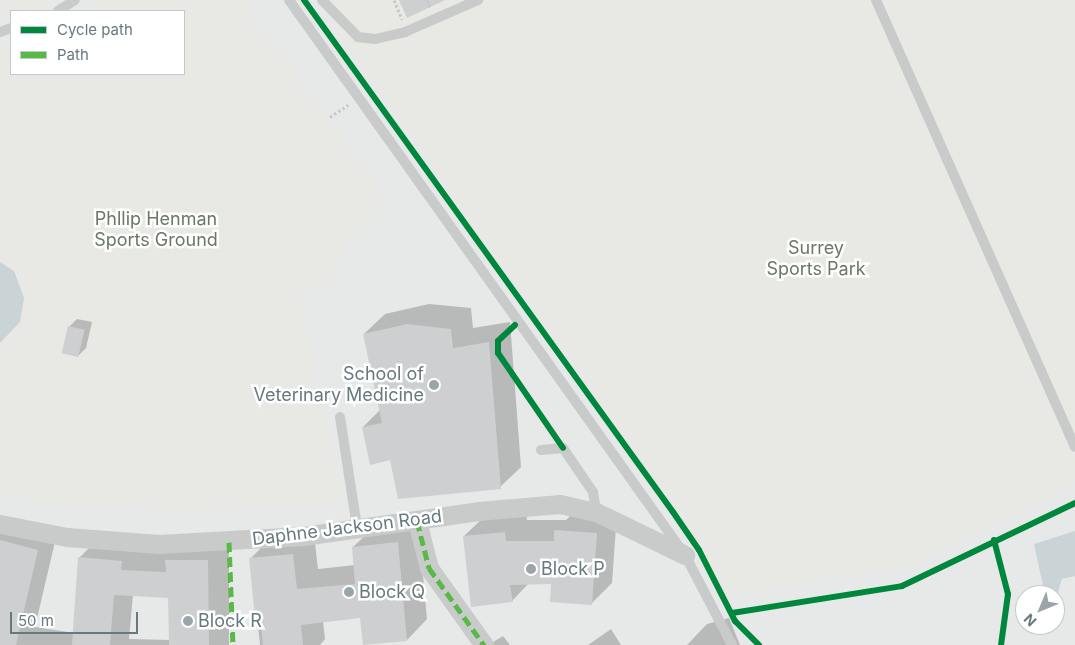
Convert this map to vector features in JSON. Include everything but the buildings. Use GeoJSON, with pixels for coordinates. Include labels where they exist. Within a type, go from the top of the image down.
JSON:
{"type":"FeatureCollection","features":[{"type":"Feature","properties":{"kind":"street","name":"Daphne Jackson Road"},"geometry":{"type":"LineString","coordinates":[[0,524],[67,537],[159,544],[303,536],[357,527],[560,504],[596,512],[685,555]]}},
{"type":"Feature","properties":{"kind":"street"},"geometry":{"type":"LineString","coordinates":[[417,521],[429,568],[484,645]]}},
{"type":"Feature","properties":{"kind":"lane"},"geometry":{"type":"LineString","coordinates":[[60,10],[75,0]]}},
{"type":"Feature","properties":{"kind":"lane"},"geometry":{"type":"LineString","coordinates":[[289,0],[685,555],[732,645]]}},
{"type":"Feature","properties":{"kind":"lane"},"geometry":{"type":"LineString","coordinates":[[322,0],[358,37],[375,39],[405,32],[478,0]]}},
{"type":"Feature","properties":{"kind":"lane"},"geometry":{"type":"LineString","coordinates":[[876,0],[1075,447]]}},
{"type":"Feature","properties":{"kind":"lane"},"geometry":{"type":"LineString","coordinates":[[340,417],[357,527]]}},
{"type":"Feature","properties":{"kind":"lane"},"geometry":{"type":"LineString","coordinates":[[541,450],[564,448],[593,492],[596,512]]}},
{"type":"Feature","properties":{"kind":"lane"},"geometry":{"type":"LineString","coordinates":[[726,632],[741,645]]}},
{"type":"Feature","properties":{"kind":"path"},"geometry":{"type":"LineString","coordinates":[[394,0],[406,27]]}},
{"type":"Feature","properties":{"kind":"path"},"geometry":{"type":"LineString","coordinates":[[330,117],[353,102]]}},
{"type":"Feature","properties":{"kind":"path"},"geometry":{"type":"LineString","coordinates":[[515,326],[498,341],[498,353],[564,448]]}},
{"type":"Feature","properties":{"kind":"shaded area"},"geometry":{"type":"Polygon","coordinates":[[[0,0],[1075,0],[1075,645],[0,645],[0,0]]]}},
{"type":"Feature","properties":{"kind":"shaded area"},"geometry":{"type":"Polygon","coordinates":[[[0,262],[14,271],[24,298],[20,322],[0,343],[0,262]]]}},
{"type":"Feature","properties":{"kind":"shaded area"},"geometry":{"type":"Polygon","coordinates":[[[1075,531],[1075,576],[1062,579],[1060,585],[1043,585],[1034,544],[1075,531]]]}},
{"type":"Feature","properties":{"kind":"green space"},"geometry":{"type":"Polygon","coordinates":[[[0,0],[57,0],[36,10],[10,10],[10,18],[0,21],[0,0]]]}},
{"type":"Feature","properties":{"kind":"green space","name":"Phllip Henman Sports Ground"},"geometry":{"type":"Polygon","coordinates":[[[98,0],[243,0],[389,201],[341,250],[338,266],[343,280],[298,294],[344,503],[174,511],[0,498],[0,47],[10,44],[10,75],[185,75],[185,10],[84,10],[98,0]]]}},
{"type":"Feature","properties":{"kind":"green space","name":"Surrey Sports Park"},"geometry":{"type":"Polygon","coordinates":[[[316,0],[1075,0],[1075,483],[905,566],[729,596],[676,510],[316,0]]]}},
{"type":"Feature","properties":{"kind":"marked path"},"geometry":{"type":"LineString","coordinates":[[417,521],[429,568],[484,645]]}},
{"type":"Feature","properties":{"kind":"marked path"},"geometry":{"type":"LineString","coordinates":[[229,542],[233,645]]}},
{"type":"Feature","properties":{"kind":"cycle path"},"geometry":{"type":"LineString","coordinates":[[304,0],[673,512],[699,550],[735,621],[759,645]]}},
{"type":"Feature","properties":{"kind":"cycle path"},"geometry":{"type":"LineString","coordinates":[[515,325],[498,341],[498,353],[563,448]]}},
{"type":"Feature","properties":{"kind":"cycle path"},"geometry":{"type":"LineString","coordinates":[[732,613],[902,586],[1075,503]]}},
{"type":"Feature","properties":{"kind":"cycle path"},"geometry":{"type":"LineString","coordinates":[[994,540],[1008,594],[1001,645]]}},
{"type":"Feature","properties":{"kind":"place","name":"School of Veterinary Medicine"},"geometry":{"type":"Point","coordinates":[434,385]}},
{"type":"Feature","properties":{"kind":"place","name":"Block P"},"geometry":{"type":"Point","coordinates":[531,569]}},
{"type":"Feature","properties":{"kind":"place","name":"Block Q"},"geometry":{"type":"Point","coordinates":[349,592]}},
{"type":"Feature","properties":{"kind":"place","name":"Block R"},"geometry":{"type":"Point","coordinates":[188,621]}}]}
